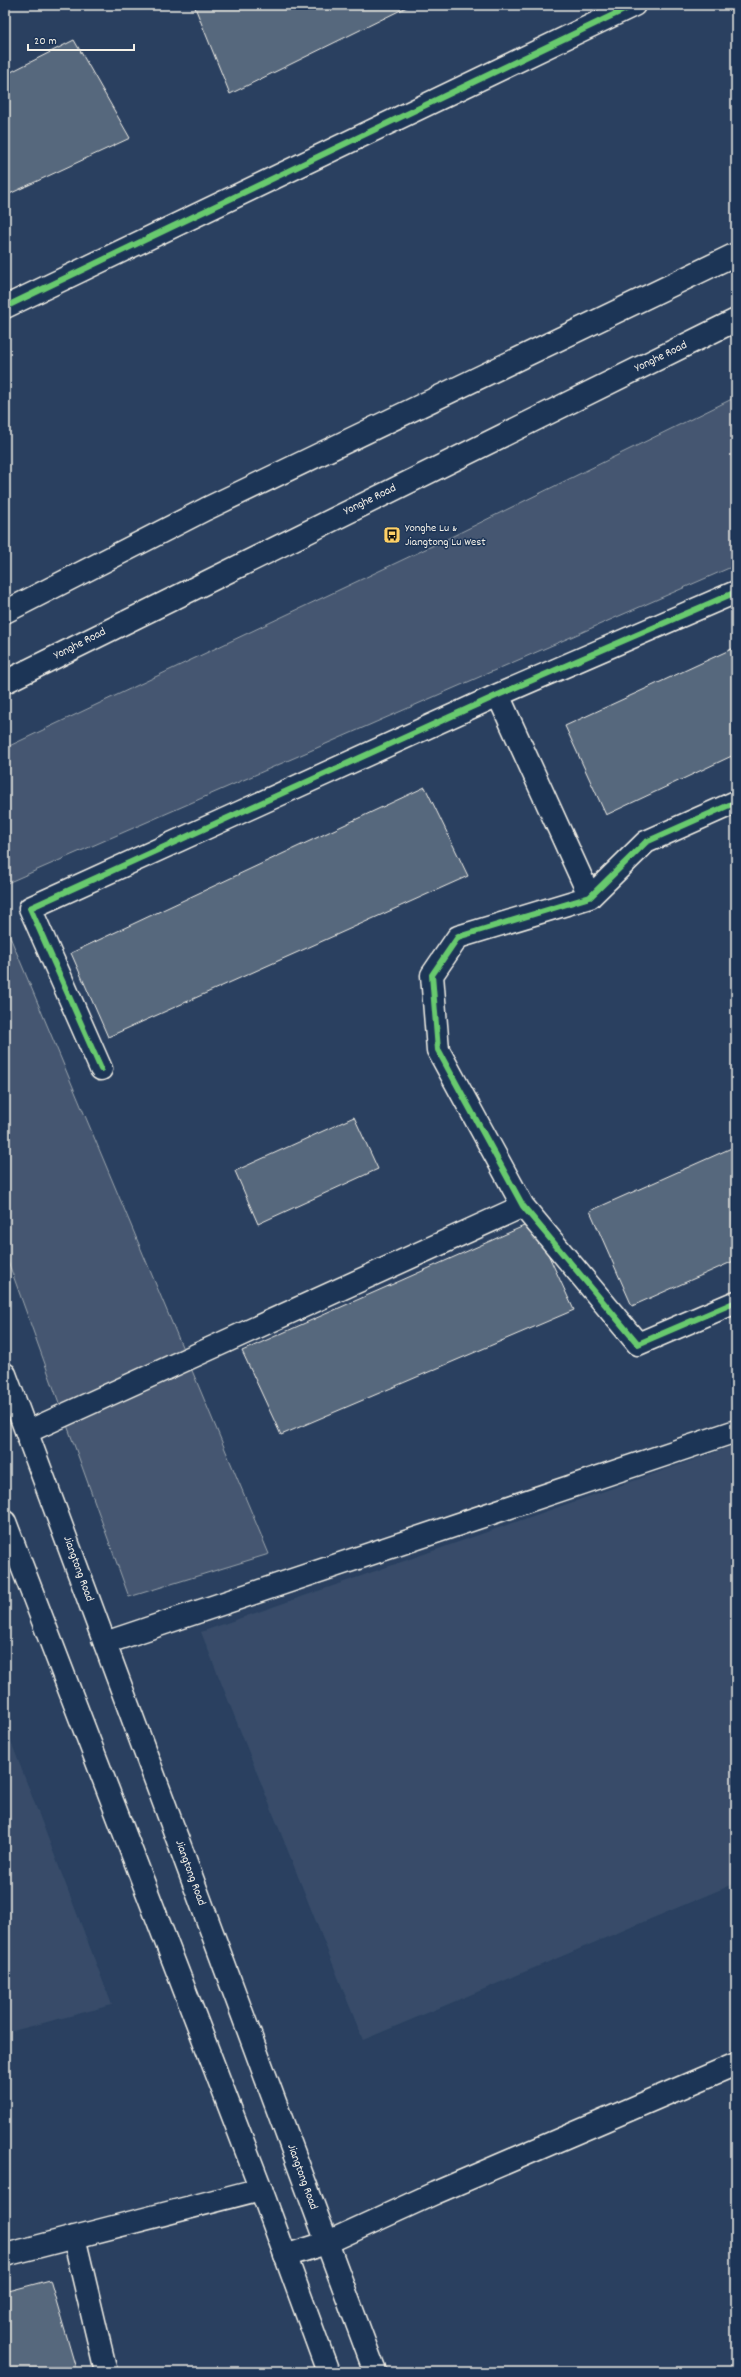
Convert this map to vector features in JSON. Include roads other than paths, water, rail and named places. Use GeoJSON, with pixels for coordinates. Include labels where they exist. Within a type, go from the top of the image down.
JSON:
{"type":"FeatureCollection","features":[{"type":"Feature","properties":{"kind":"street"},"geometry":{"type":"LineString","coordinates":[[5,307],[634,5]]}},
{"type":"Feature","properties":{"kind":"street"},"geometry":{"type":"LineString","coordinates":[[5,612],[206,509],[736,254]]}},
{"type":"Feature","properties":{"kind":"street","name":"Yonghe Road"},"geometry":{"type":"LineString","coordinates":[[5,682],[736,320]]}},
{"type":"Feature","properties":{"kind":"street"},"geometry":{"type":"LineString","coordinates":[[101,1069],[30,908],[498,694],[736,592]]}},
{"type":"Feature","properties":{"kind":"street"},"geometry":{"type":"LineString","coordinates":[[498,694],[590,897]]}},
{"type":"Feature","properties":{"kind":"street"},"geometry":{"type":"LineString","coordinates":[[736,802],[646,842],[590,897],[458,937],[432,976],[438,1050],[523,1206],[638,1344],[736,1302]]}},
{"type":"Feature","properties":{"kind":"street"},"geometry":{"type":"LineString","coordinates":[[27,1432],[523,1206]]}},
{"type":"Feature","properties":{"kind":"street","name":"Jiangtong Road"},"geometry":{"type":"LineString","coordinates":[[5,1374],[375,2372]]}},
{"type":"Feature","properties":{"kind":"street"},"geometry":{"type":"LineString","coordinates":[[105,1643],[736,1431]]}},
{"type":"Feature","properties":{"kind":"street"},"geometry":{"type":"LineString","coordinates":[[5,1522],[261,2189],[328,2372]]}},
{"type":"Feature","properties":{"kind":"street"},"geometry":{"type":"LineString","coordinates":[[285,2256],[326,2243],[435,2193],[736,2064]]}},
{"type":"Feature","properties":{"kind":"street"},"geometry":{"type":"LineString","coordinates":[[5,2255],[261,2189]]}},
{"type":"Feature","properties":{"kind":"street"},"geometry":{"type":"LineString","coordinates":[[74,2237],[106,2372]]}},
{"type":"Feature","properties":{"kind":"place","name":"Yonghe Lu & Jiangtong Lu West"},"geometry":{"type":"Point","coordinates":[392,535]}}]}
